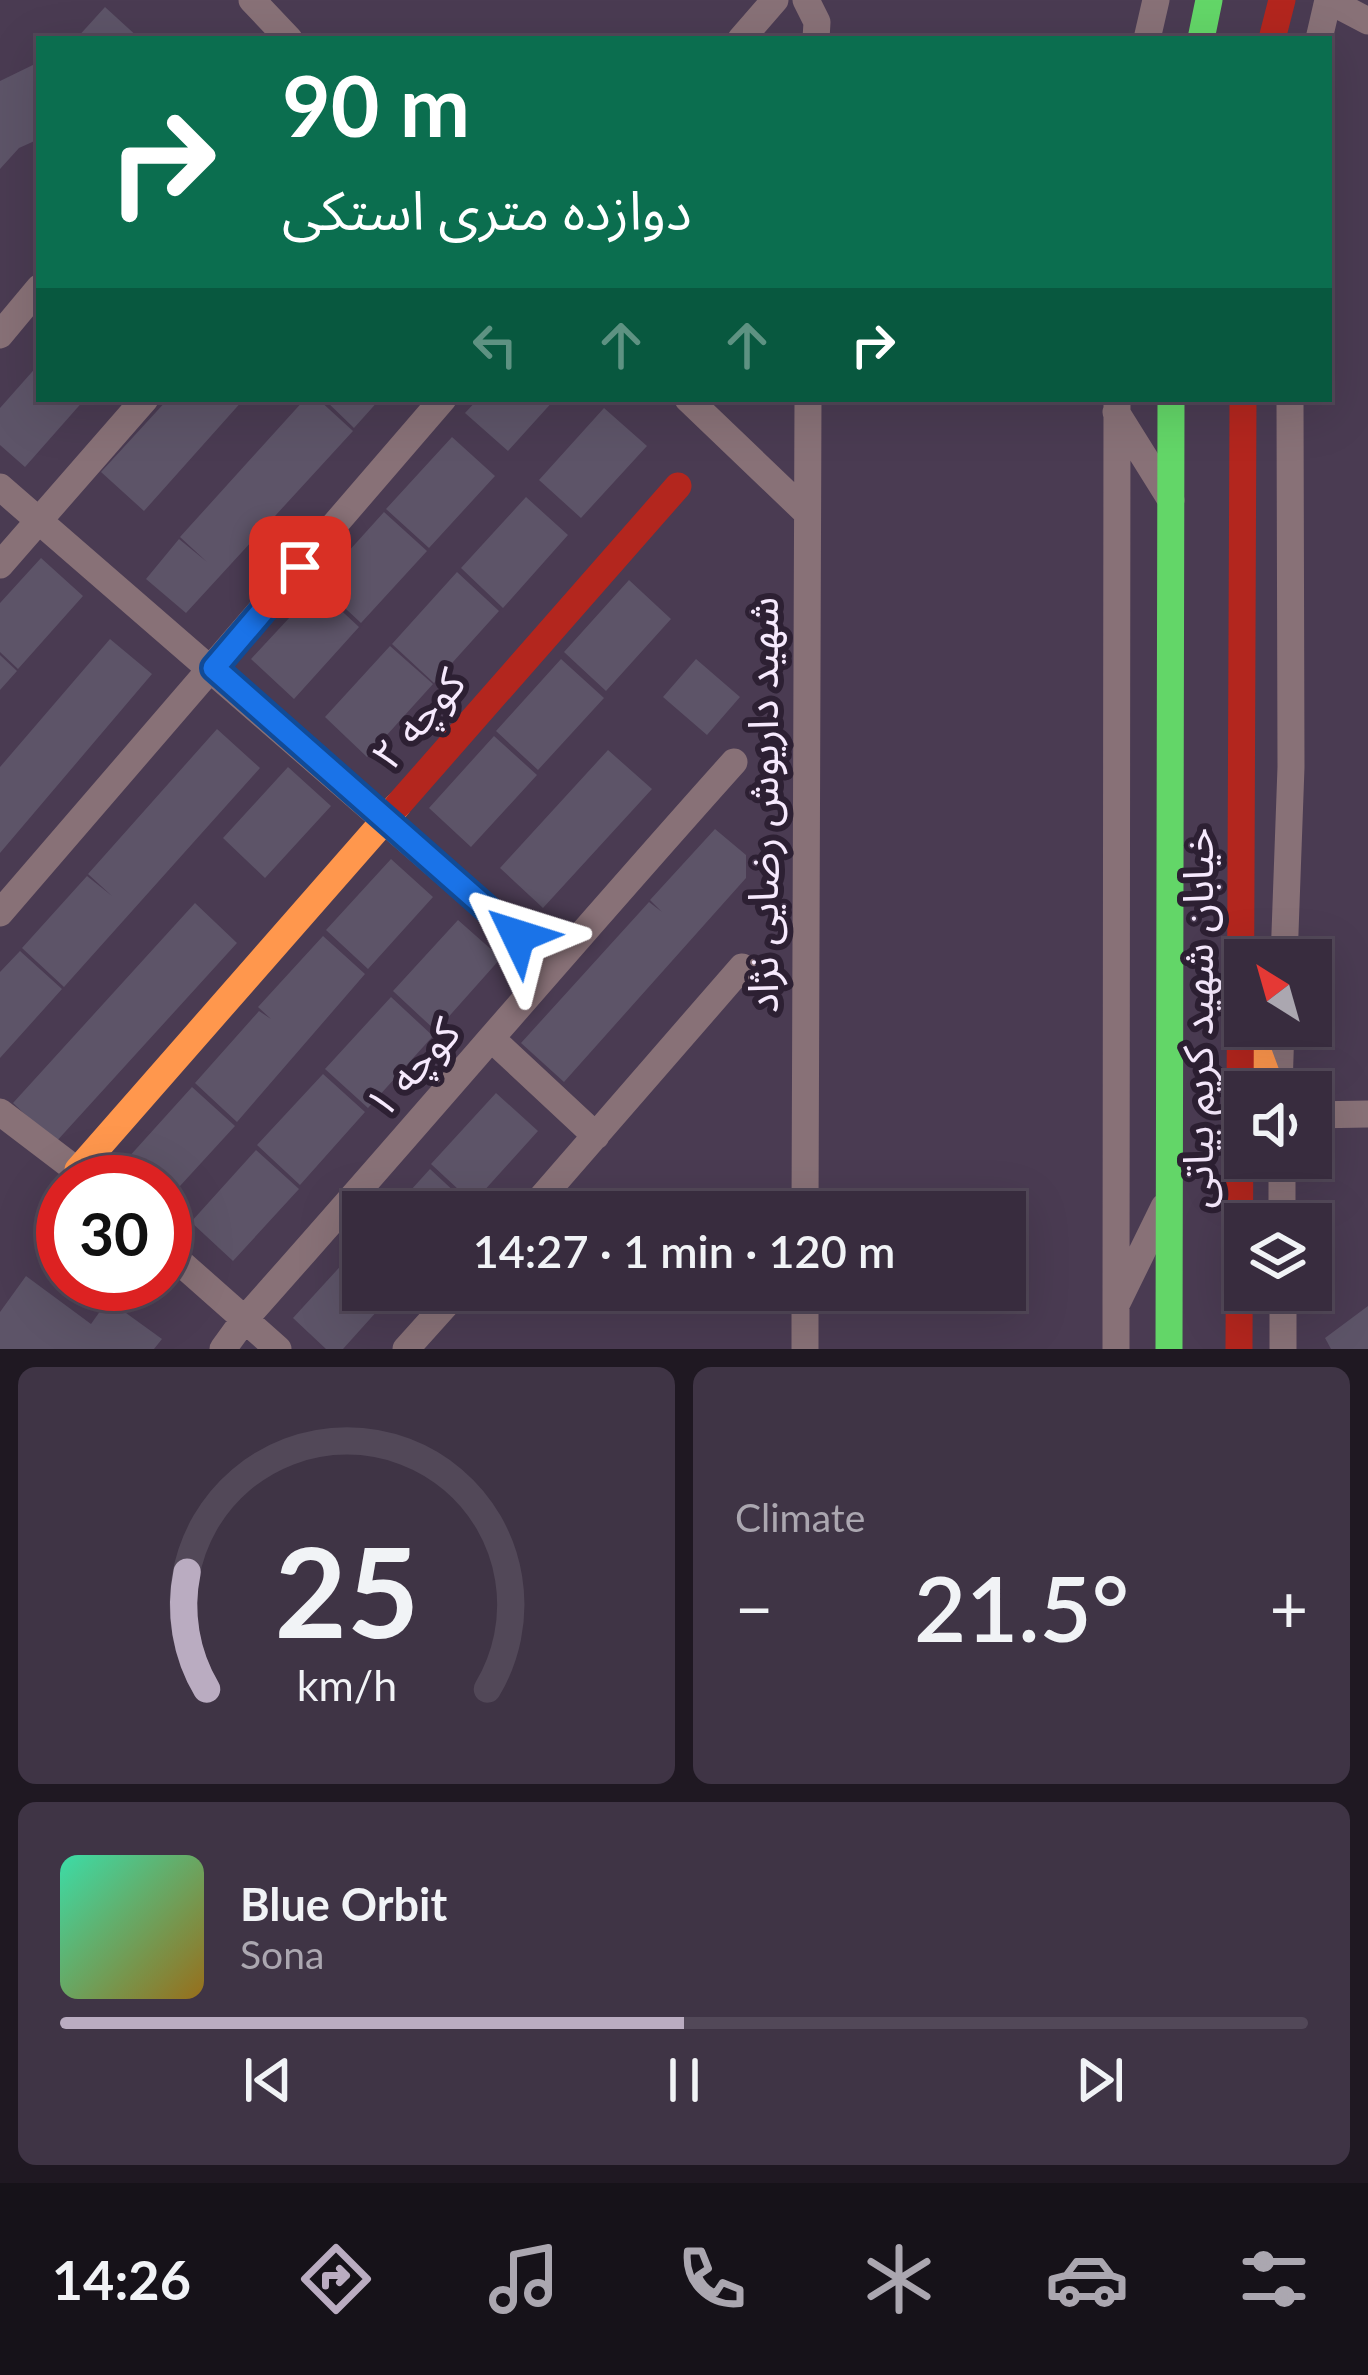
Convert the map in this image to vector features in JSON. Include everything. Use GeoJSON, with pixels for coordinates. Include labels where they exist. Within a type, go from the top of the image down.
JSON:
{"type":"FeatureCollection","features":[{"type":"Feature","properties":{"kind":"main road"},"geometry":{"type":"LineString","coordinates":[[1202,36],[1209,0]]}},
{"type":"Feature","properties":{"kind":"main road"},"geometry":{"type":"LineString","coordinates":[[1273,36],[1282,0]]}},
{"type":"Feature","properties":{"kind":"main road","name":"خیابان شهید کریم بیاتی"},"geometry":{"type":"LineString","coordinates":[[1171,402],[1172,502],[1205,699],[1235,939]]}},
{"type":"Feature","properties":{"kind":"main road","name":"خیابان شهید کریم بیاتی"},"geometry":{"type":"LineString","coordinates":[[1169,1349],[1168,1198],[1205,699],[1243,402]]}},
{"type":"Feature","properties":{"kind":"main road","name":"کوچه ۲"},"geometry":{"type":"LineString","coordinates":[[103,1155],[386,820],[678,486]]}},
{"type":"Feature","properties":{"kind":"main road","name":"خیابان شهید کریم بیاتی"},"geometry":{"type":"LineString","coordinates":[[1239,1349],[1244,1047]]}},
{"type":"Feature","properties":{"kind":"street"},"geometry":{"type":"LineString","coordinates":[[744,36],[775,0]]}},
{"type":"Feature","properties":{"kind":"street"},"geometry":{"type":"LineString","coordinates":[[806,0],[817,22],[817,36]]}},
{"type":"Feature","properties":{"kind":"street"},"geometry":{"type":"LineString","coordinates":[[1148,36],[1156,0]]}},
{"type":"Feature","properties":{"kind":"street"},"geometry":{"type":"LineString","coordinates":[[1320,36],[1328,0],[1368,21]]}},
{"type":"Feature","properties":{"kind":"street"},"geometry":{"type":"LineString","coordinates":[[247,36],[258,8],[286,36]]}},
{"type":"Feature","properties":{"kind":"street"},"geometry":{"type":"LineString","coordinates":[[0,334],[36,292]]}},
{"type":"Feature","properties":{"kind":"street"},"geometry":{"type":"LineString","coordinates":[[0,565],[142,402]]}},
{"type":"Feature","properties":{"kind":"street"},"geometry":{"type":"LineString","coordinates":[[0,913],[440,402]]}},
{"type":"Feature","properties":{"kind":"street"},"geometry":{"type":"LineString","coordinates":[[691,402],[806,512]]}},
{"type":"Feature","properties":{"kind":"street","name":"شهید داریوش رضایی نژاد"},"geometry":{"type":"LineString","coordinates":[[805,1191],[808,402]]}},
{"type":"Feature","properties":{"kind":"street"},"geometry":{"type":"LineString","coordinates":[[1285,939],[1291,767],[1290,402]]}},
{"type":"Feature","properties":{"kind":"street"},"geometry":{"type":"LineString","coordinates":[[1116,405],[1172,502]]}},
{"type":"Feature","properties":{"kind":"street"},"geometry":{"type":"LineString","coordinates":[[1116,405],[1116,1349]]}},
{"type":"Feature","properties":{"kind":"street"},"geometry":{"type":"LineString","coordinates":[[0,487],[551,965]]}},
{"type":"Feature","properties":{"kind":"street","name":"کوچه ۱"},"geometry":{"type":"LineString","coordinates":[[224,1349],[244,1320],[493,1040],[551,965],[734,762]]}},
{"type":"Feature","properties":{"kind":"street"},"geometry":{"type":"LineString","coordinates":[[548,1191],[742,968]]}},
{"type":"Feature","properties":{"kind":"street"},"geometry":{"type":"LineString","coordinates":[[493,1040],[596,1136]]}},
{"type":"Feature","properties":{"kind":"street"},"geometry":{"type":"LineString","coordinates":[[0,1112],[57,1155]]}},
{"type":"Feature","properties":{"kind":"street"},"geometry":{"type":"LineString","coordinates":[[1332,1114],[1368,1114]]}},
{"type":"Feature","properties":{"kind":"street"},"geometry":{"type":"LineString","coordinates":[[1116,1305],[1168,1198]]}},
{"type":"Feature","properties":{"kind":"street"},"geometry":{"type":"LineString","coordinates":[[192,1273],[278,1349]]}},
{"type":"Feature","properties":{"kind":"street"},"geometry":{"type":"LineString","coordinates":[[406,1349],[440,1311]]}},
{"type":"Feature","properties":{"kind":"street"},"geometry":{"type":"LineString","coordinates":[[805,1311],[805,1349]]}},
{"type":"Feature","properties":{"kind":"street"},"geometry":{"type":"LineString","coordinates":[[1282,1311],[1283,1349]]}},
{"type":"Feature","properties":{"kind":"building"},"geometry":{"type":"Polygon","coordinates":[[[105,7],[137,36],[79,36],[105,7]]]}},
{"type":"Feature","properties":{"kind":"building"},"geometry":{"type":"Polygon","coordinates":[[[36,63],[36,140],[19,148],[0,169],[0,81],[36,63]]]}},
{"type":"Feature","properties":{"kind":"building"},"geometry":{"type":"Polygon","coordinates":[[[36,367],[36,402],[82,402],[25,467],[0,445],[0,408],[36,367]]]}},
{"type":"Feature","properties":{"kind":"building"},"geometry":{"type":"Polygon","coordinates":[[[165,402],[241,402],[144,511],[101,472],[165,402]]]}},
{"type":"Feature","properties":{"kind":"building"},"geometry":{"type":"Polygon","coordinates":[[[302,402],[321,402],[353,431],[186,613],[146,579],[179,539],[207,562],[180,537],[302,402]]]}},
{"type":"Feature","properties":{"kind":"building"},"geometry":{"type":"Polygon","coordinates":[[[327,402],[377,402],[354,428],[327,402]]]}},
{"type":"Feature","properties":{"kind":"building"},"geometry":{"type":"Polygon","coordinates":[[[475,402],[552,402],[508,451],[465,413],[475,402]]]}},
{"type":"Feature","properties":{"kind":"building"},"geometry":{"type":"Polygon","coordinates":[[[604,408],[647,446],[581,518],[539,480],[604,408]]]}},
{"type":"Feature","properties":{"kind":"building"},"geometry":{"type":"Polygon","coordinates":[[[452,437],[495,476],[429,548],[386,509],[452,437]]]}},
{"type":"Feature","properties":{"kind":"building"},"geometry":{"type":"Polygon","coordinates":[[[526,497],[568,535],[503,608],[461,568],[526,497]]]}},
{"type":"Feature","properties":{"kind":"building"},"geometry":{"type":"Polygon","coordinates":[[[384,512],[427,551],[361,623],[319,584],[384,512]]]}},
{"type":"Feature","properties":{"kind":"building"},"geometry":{"type":"Polygon","coordinates":[[[41,558],[83,596],[18,669],[0,652],[0,603],[41,558]]]}},
{"type":"Feature","properties":{"kind":"building"},"geometry":{"type":"Polygon","coordinates":[[[457,572],[499,611],[434,683],[392,644],[457,572]]]}},
{"type":"Feature","properties":{"kind":"building"},"geometry":{"type":"Polygon","coordinates":[[[629,580],[671,619],[606,691],[564,652],[629,580]]]}},
{"type":"Feature","properties":{"kind":"building"},"geometry":{"type":"Polygon","coordinates":[[[317,588],[359,627],[294,699],[251,659],[317,588]]]}},
{"type":"Feature","properties":{"kind":"building"},"geometry":{"type":"Polygon","coordinates":[[[110,639],[152,674],[0,853],[0,767],[110,639]]]}},
{"type":"Feature","properties":{"kind":"building"},"geometry":{"type":"Polygon","coordinates":[[[390,646],[433,684],[367,757],[325,717],[390,646]]]}},
{"type":"Feature","properties":{"kind":"building"},"geometry":{"type":"Polygon","coordinates":[[[0,655],[17,671],[0,690],[0,655]]]}},
{"type":"Feature","properties":{"kind":"building"},"geometry":{"type":"Polygon","coordinates":[[[561,659],[604,698],[538,770],[496,731],[561,659]]]}},
{"type":"Feature","properties":{"kind":"building"},"geometry":{"type":"Polygon","coordinates":[[[696,659],[740,697],[707,735],[663,697],[696,659]]]}},
{"type":"Feature","properties":{"kind":"building"},"geometry":{"type":"Polygon","coordinates":[[[217,729],[260,768],[64,987],[22,948],[87,876],[112,896],[88,874],[217,729]]]}},
{"type":"Feature","properties":{"kind":"building"},"geometry":{"type":"Polygon","coordinates":[[[494,736],[537,775],[471,847],[429,808],[494,736]]]}},
{"type":"Feature","properties":{"kind":"building"},"geometry":{"type":"Polygon","coordinates":[[[608,750],[652,789],[543,908],[500,868],[608,750]]]}},
{"type":"Feature","properties":{"kind":"building"},"geometry":{"type":"Polygon","coordinates":[[[288,767],[331,806],[265,878],[223,838],[288,767]]]}},
{"type":"Feature","properties":{"kind":"building"},"geometry":{"type":"Polygon","coordinates":[[[715,829],[746,855],[746,878],[564,1082],[521,1043],[649,902],[662,912],[650,900],[715,829]]]}},
{"type":"Feature","properties":{"kind":"building"},"geometry":{"type":"Polygon","coordinates":[[[391,859],[433,897],[368,969],[326,930],[391,859]]]}},
{"type":"Feature","properties":{"kind":"building"},"geometry":{"type":"Polygon","coordinates":[[[195,903],[237,943],[55,1143],[13,1103],[195,903]]]}},
{"type":"Feature","properties":{"kind":"building"},"geometry":{"type":"Polygon","coordinates":[[[458,920],[501,958],[436,1031],[393,991],[458,920]]]}},
{"type":"Feature","properties":{"kind":"building"},"geometry":{"type":"Polygon","coordinates":[[[323,936],[365,974],[237,1122],[195,1083],[259,1011],[271,1019],[258,1007],[323,936]]]}},
{"type":"Feature","properties":{"kind":"building"},"geometry":{"type":"Polygon","coordinates":[[[20,951],[62,989],[0,1058],[0,972],[20,951]]]}},
{"type":"Feature","properties":{"kind":"building"},"geometry":{"type":"Polygon","coordinates":[[[391,997],[433,1036],[368,1108],[325,1069],[391,997]]]}},
{"type":"Feature","properties":{"kind":"building"},"geometry":{"type":"Polygon","coordinates":[[[323,1074],[365,1112],[300,1185],[257,1145],[323,1074]]]}},
{"type":"Feature","properties":{"kind":"building"},"geometry":{"type":"Polygon","coordinates":[[[192,1087],[235,1126],[192,1173],[192,1155],[131,1155],[192,1087]]]}},
{"type":"Feature","properties":{"kind":"building"},"geometry":{"type":"Polygon","coordinates":[[[496,1093],[538,1131],[484,1191],[460,1191],[431,1164],[496,1093]]]}},
{"type":"Feature","properties":{"kind":"building"},"geometry":{"type":"Polygon","coordinates":[[[256,1150],[299,1189],[233,1261],[192,1221],[256,1150]]]}},
{"type":"Feature","properties":{"kind":"building"},"geometry":{"type":"Polygon","coordinates":[[[430,1169],[454,1191],[410,1191],[430,1169]]]}},
{"type":"Feature","properties":{"kind":"building"},"geometry":{"type":"Polygon","coordinates":[[[342,1264],[342,1311],[377,1311],[343,1349],[326,1349],[293,1318],[342,1264]]]}},
{"type":"Feature","properties":{"kind":"building"},"geometry":{"type":"Polygon","coordinates":[[[26,1276],[36,1283],[36,1311],[73,1311],[91,1324],[100,1311],[123,1311],[162,1339],[154,1349],[0,1349],[0,1312],[26,1276]]]}},
{"type":"Feature","properties":{"kind":"building"},"geometry":{"type":"Polygon","coordinates":[[[1368,1306],[1368,1349],[1331,1349],[1325,1338],[1368,1306]]]}},
{"type":"Feature","properties":{"kind":"traffic: fast"},"geometry":{"type":"LineString","coordinates":[[1202,36],[1209,0]]}},
{"type":"Feature","properties":{"kind":"traffic: fast"},"geometry":{"type":"LineString","coordinates":[[1169,1349],[1171,402]]}},
{"type":"Feature","properties":{"kind":"traffic: slow"},"geometry":{"type":"LineString","coordinates":[[91,1155],[398,805]]}},
{"type":"Feature","properties":{"kind":"traffic: slow"},"geometry":{"type":"LineString","coordinates":[[1256,1047],[1265,1071]]}},
{"type":"Feature","properties":{"kind":"traffic: jam"},"geometry":{"type":"LineString","coordinates":[[1273,36],[1282,0]]}},
{"type":"Feature","properties":{"kind":"traffic: jam"},"geometry":{"type":"LineString","coordinates":[[1239,1349],[1243,402]]}},
{"type":"Feature","properties":{"kind":"traffic: jam"},"geometry":{"type":"LineString","coordinates":[[398,805],[678,486]]}},
{"type":"Feature","properties":{"kind":"route"},"geometry":{"type":"LineString","coordinates":[[300,567],[214,668],[518,936]]}}]}
